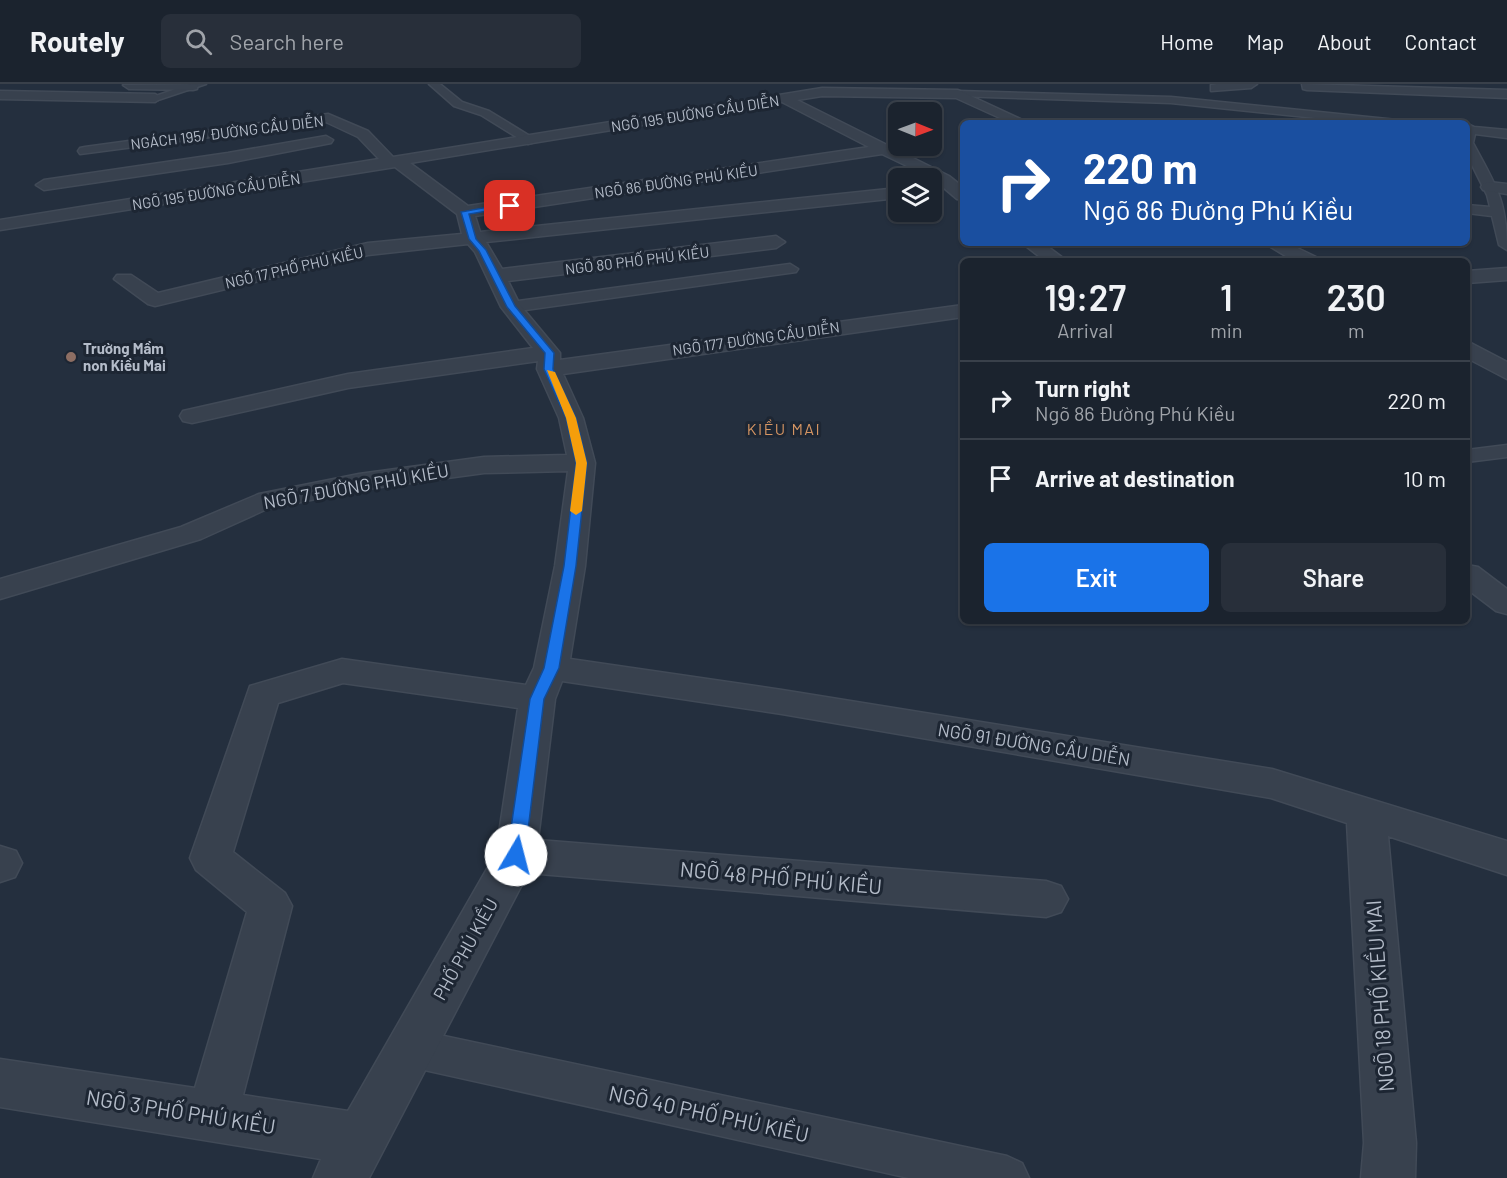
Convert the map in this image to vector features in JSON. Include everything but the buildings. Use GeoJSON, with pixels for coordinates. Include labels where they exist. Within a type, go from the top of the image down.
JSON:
{"type":"FeatureCollection","features":[{"type":"Feature","properties":{"kind":"street"},"geometry":{"type":"LineString","coordinates":[[64,84],[197,85]]}},
{"type":"Feature","properties":{"kind":"street"},"geometry":{"type":"LineString","coordinates":[[1215,88],[1251,84]]}},
{"type":"Feature","properties":{"kind":"street"},"geometry":{"type":"LineString","coordinates":[[1307,86],[1507,94]]}},
{"type":"Feature","properties":{"kind":"street","name":"NGÕ 195 ĐƯỜNG CẦU DIỄN"},"geometry":{"type":"LineString","coordinates":[[0,225],[532,141],[822,92],[958,94]]}},
{"type":"Feature","properties":{"kind":"street"},"geometry":{"type":"LineString","coordinates":[[958,94],[1015,120]]}},
{"type":"Feature","properties":{"kind":"street"},"geometry":{"type":"LineString","coordinates":[[0,95],[154,98]]}},
{"type":"Feature","properties":{"kind":"street"},"geometry":{"type":"LineString","coordinates":[[784,99],[887,149],[960,190]]}},
{"type":"Feature","properties":{"kind":"street","name":"NGÁCH 195/ ĐƯỜNG CẦU DIỄN"},"geometry":{"type":"LineString","coordinates":[[85,151],[328,118],[363,134],[394,162]]}},
{"type":"Feature","properties":{"kind":"street","name":"NGÕ 195 ĐƯỜNG CẦU DIỄN"},"geometry":{"type":"LineString","coordinates":[[44,185],[363,134]]}},
{"type":"Feature","properties":{"kind":"street","name":"NGÕ 86 ĐƯỜNG PHÚ KIỀU"},"geometry":{"type":"LineString","coordinates":[[469,226],[887,149]]}},
{"type":"Feature","properties":{"kind":"street","name":"PHỐ PHÚ KIỀU"},"geometry":{"type":"LineString","coordinates":[[351,1159],[516,855],[544,683],[570,566],[582,463],[571,418],[549,361],[511,307],[497,276],[469,226],[394,162]]}},
{"type":"Feature","properties":{"kind":"street"},"geometry":{"type":"LineString","coordinates":[[1489,187],[1507,189]]}},
{"type":"Feature","properties":{"kind":"street"},"geometry":{"type":"LineString","coordinates":[[942,190],[960,190]]}},
{"type":"Feature","properties":{"kind":"street"},"geometry":{"type":"LineString","coordinates":[[469,226],[888,194]]}},
{"type":"Feature","properties":{"kind":"street","name":"NGÕ 17 PHỐ PHÚ KIỀU"},"geometry":{"type":"LineString","coordinates":[[124,279],[155,300],[469,226]]}},
{"type":"Feature","properties":{"kind":"street","name":"NGÕ 80 PHỐ PHÚ KIỀU"},"geometry":{"type":"LineString","coordinates":[[497,276],[776,242]]}},
{"type":"Feature","properties":{"kind":"street"},"geometry":{"type":"LineString","coordinates":[[1035,246],[1053,258]]}},
{"type":"Feature","properties":{"kind":"street"},"geometry":{"type":"LineString","coordinates":[[1279,246],[1303,258]]}},
{"type":"Feature","properties":{"kind":"street"},"geometry":{"type":"LineString","coordinates":[[1470,277],[1507,274]]}},
{"type":"Feature","properties":{"kind":"street","name":"NGÕ 177 ĐƯỜNG CẦU DIỄN"},"geometry":{"type":"LineString","coordinates":[[192,416],[348,381],[549,361],[960,311]]}},
{"type":"Feature","properties":{"kind":"street"},"geometry":{"type":"LineString","coordinates":[[1470,350],[1507,372]]}},
{"type":"Feature","properties":{"kind":"street","name":"NGÕ 7 ĐƯỜNG PHÚ KIỀU"},"geometry":{"type":"LineString","coordinates":[[0,589],[191,533],[259,501],[359,482],[484,465],[582,463]]}},
{"type":"Feature","properties":{"kind":"street"},"geometry":{"type":"LineString","coordinates":[[1470,575],[1507,604]]}},
{"type":"Feature","properties":{"kind":"street","name":"NGÕ 91 ĐƯỜNG CẦU DIỄN"},"geometry":{"type":"LineString","coordinates":[[212,1116],[270,906],[212,858],[262,695],[342,670],[782,702],[1272,784],[1507,858]]}},
{"type":"Feature","properties":{"kind":"street","name":"NGÕ 18 PHỐ KIỀU MAI"},"geometry":{"type":"LineString","coordinates":[[1366,814],[1390,1143],[1388,1178]]}},
{"type":"Feature","properties":{"kind":"street","name":"NGÕ 48 PHỐ PHÚ KIỀU"},"geometry":{"type":"LineString","coordinates":[[516,855],[1046,899]]}},
{"type":"Feature","properties":{"kind":"street","name":"NGÕ 3 PHỐ PHÚ KIỀU"},"geometry":{"type":"LineString","coordinates":[[0,1083],[212,1116],[351,1159]]}},
{"type":"Feature","properties":{"kind":"lane"},"geometry":{"type":"LineString","coordinates":[[434,84],[458,104],[485,113],[532,141]]}},
{"type":"Feature","properties":{"kind":"lane"},"geometry":{"type":"LineString","coordinates":[[154,98],[197,85]]}},
{"type":"Feature","properties":{"kind":"lane","name":"NGÕ 195 ĐƯỜNG CẦU DIỄN"},"geometry":{"type":"LineString","coordinates":[[958,94],[1171,100],[1366,120]]}},
{"type":"Feature","properties":{"kind":"lane"},"geometry":{"type":"LineString","coordinates":[[1268,120],[1272,111]]}},
{"type":"Feature","properties":{"kind":"lane"},"geometry":{"type":"LineString","coordinates":[[1470,126],[1507,134]]}},
{"type":"Feature","properties":{"kind":"lane"},"geometry":{"type":"LineString","coordinates":[[1470,149],[1489,187],[1507,245]]}},
{"type":"Feature","properties":{"kind":"lane"},"geometry":{"type":"LineString","coordinates":[[1470,209],[1498,212]]}},
{"type":"Feature","properties":{"kind":"lane"},"geometry":{"type":"LineString","coordinates":[[511,307],[790,269]]}},
{"type":"Feature","properties":{"kind":"lane"},"geometry":{"type":"LineString","coordinates":[[1470,456],[1507,451]]}},
{"type":"Feature","properties":{"kind":"lane","name":"NGÕ 40 PHỐ PHÚ KIỀU"},"geometry":{"type":"LineString","coordinates":[[411,1048],[1007,1178]]}},
{"type":"Feature","properties":{"kind":"slow traffic"},"geometry":{"type":"LineString","coordinates":[[550,372],[571,418],[582,463],[576,511]]}},
{"type":"Feature","properties":{"kind":"place","name":"Trường Mầm non Kiều Mai"},"geometry":{"type":"Point","coordinates":[71,357]}},
{"type":"Feature","properties":{"kind":"district","name":"KIỀU MAI"},"geometry":{"type":"Point","coordinates":[784,428]}},
{"type":"Feature","properties":{"kind":"route"},"geometry":{"type":"LineString","coordinates":[[510,206],[465,212],[473,239],[483,250],[511,307],[549,353],[549,369],[571,418],[582,463],[570,566],[551,668],[537,699],[516,855]]}}]}
